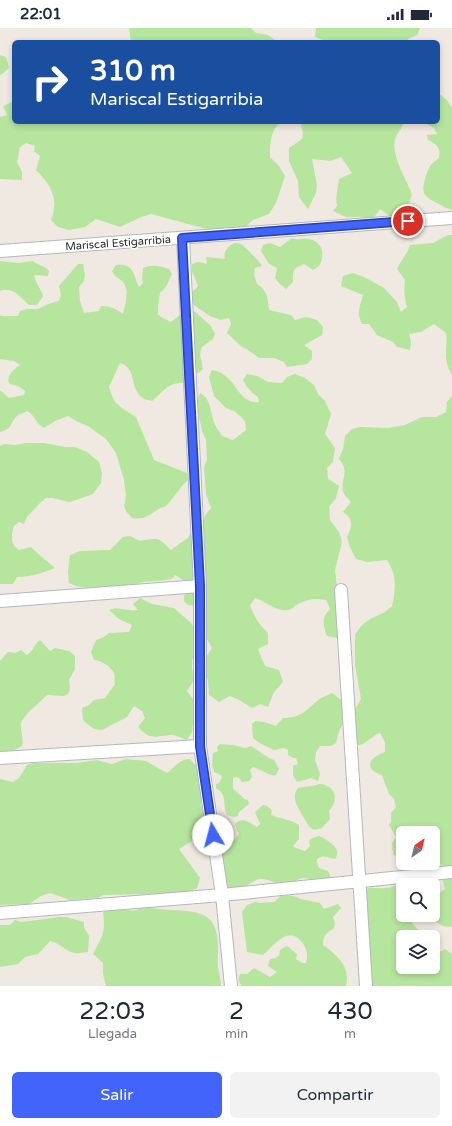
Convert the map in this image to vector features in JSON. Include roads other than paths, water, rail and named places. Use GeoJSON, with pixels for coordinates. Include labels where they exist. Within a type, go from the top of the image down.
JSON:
{"type":"FeatureCollection","features":[{"type":"Feature","properties":{"kind":"street","name":"Mariscal Estigarribia"},"geometry":{"type":"LineString","coordinates":[[0,251],[452,218]]}},
{"type":"Feature","properties":{"kind":"street"},"geometry":{"type":"LineString","coordinates":[[182,238],[200,586],[200,746],[222,895],[231,986]]}},
{"type":"Feature","properties":{"kind":"street"},"geometry":{"type":"LineString","coordinates":[[0,601],[200,586]]}},
{"type":"Feature","properties":{"kind":"street"},"geometry":{"type":"LineString","coordinates":[[341,590],[366,986]]}},
{"type":"Feature","properties":{"kind":"street"},"geometry":{"type":"LineString","coordinates":[[0,758],[200,746]]}},
{"type":"Feature","properties":{"kind":"street"},"geometry":{"type":"LineString","coordinates":[[0,913],[222,895],[452,872]]}}]}
